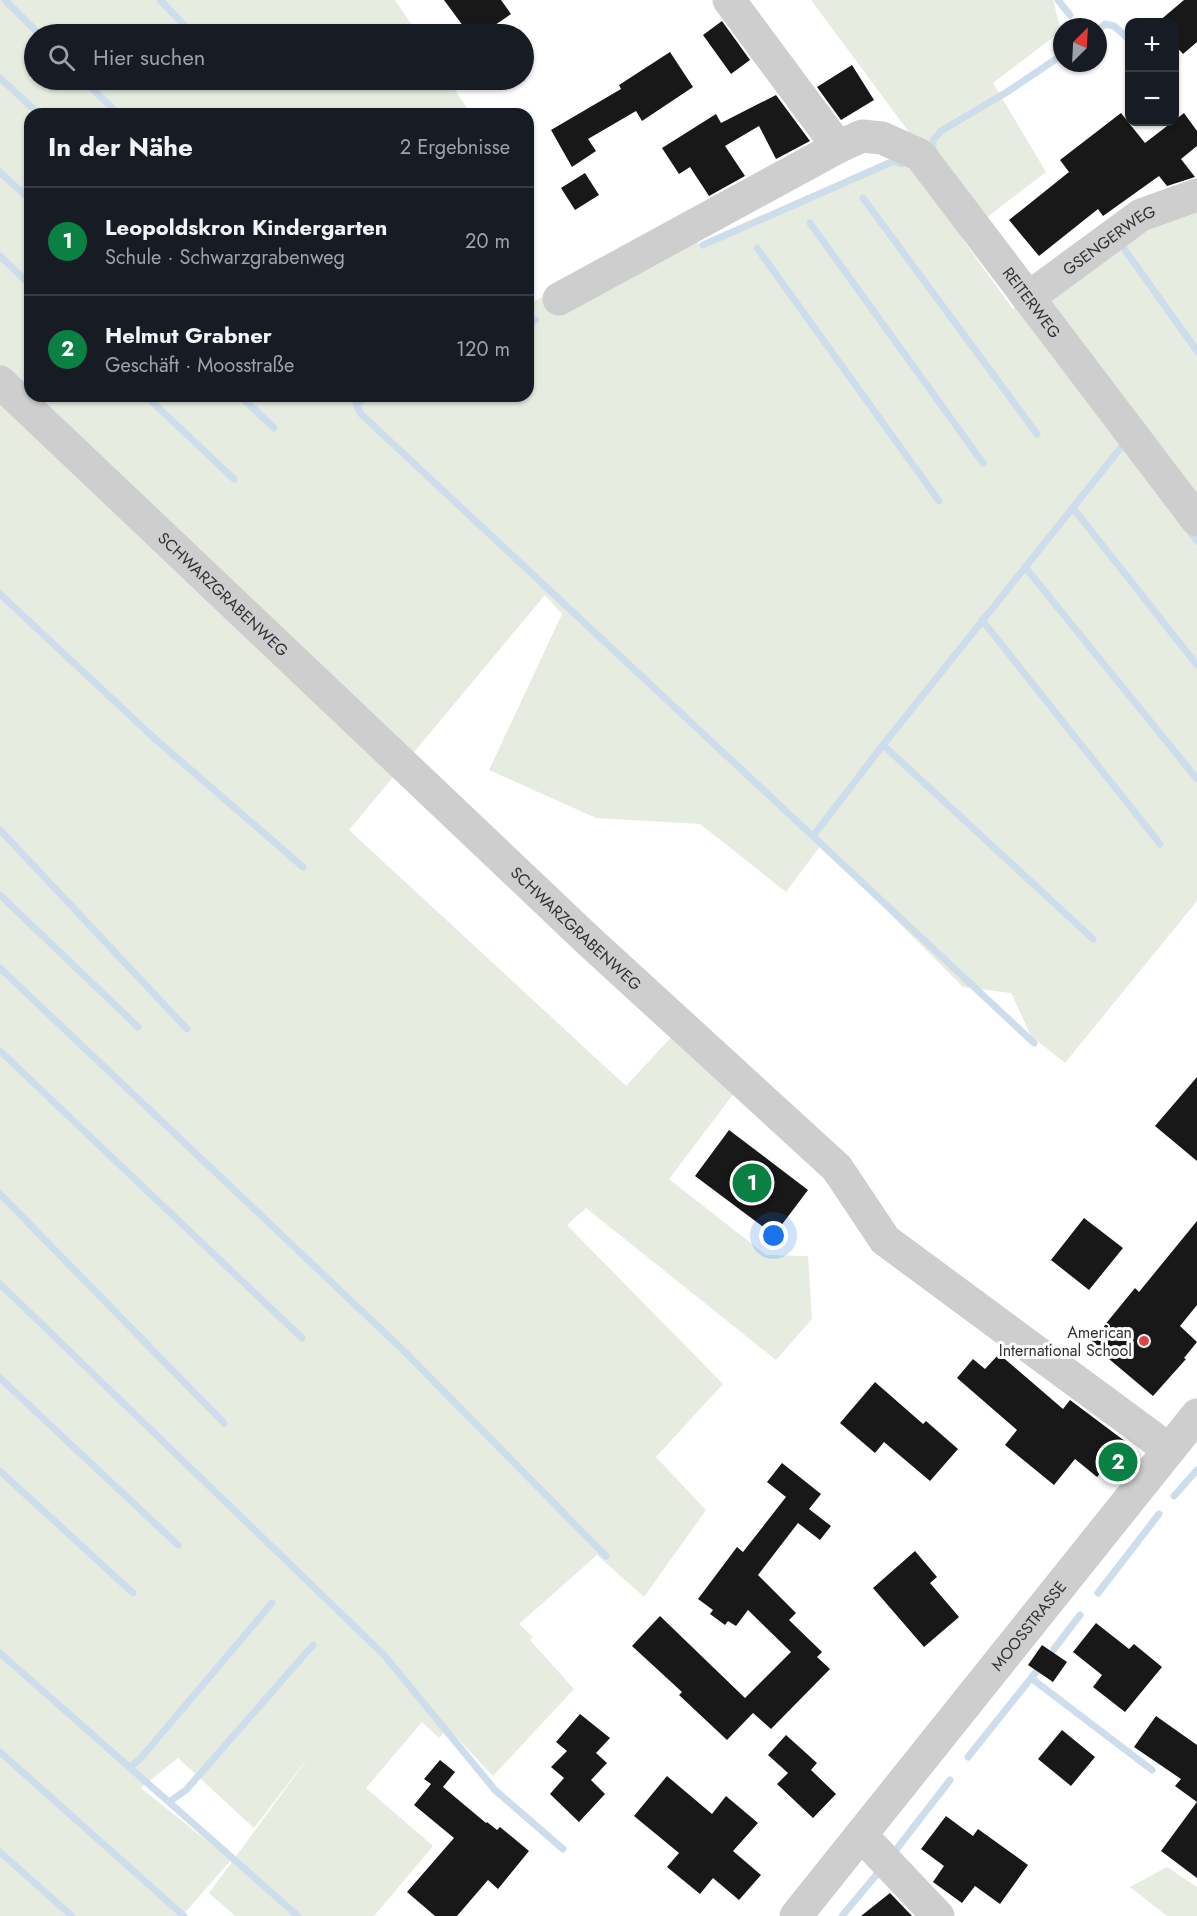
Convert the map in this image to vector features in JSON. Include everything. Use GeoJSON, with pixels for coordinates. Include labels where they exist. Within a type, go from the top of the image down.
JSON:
{"type":"FeatureCollection","features":[{"type":"Feature","properties":{"kind":"street"},"geometry":{"type":"LineString","coordinates":[[729,0],[838,147]]}},
{"type":"Feature","properties":{"kind":"street","name":"REITERWEG"},"geometry":{"type":"LineString","coordinates":[[559,299],[838,147],[862,136],[882,138],[920,155],[1197,520]]}},
{"type":"Feature","properties":{"kind":"street","name":"GSENGERWEG"},"geometry":{"type":"LineString","coordinates":[[1028,298],[1141,215],[1197,195]]}},
{"type":"Feature","properties":{"kind":"street","name":"SCHWARZGRABENWEG"},"geometry":{"type":"LineString","coordinates":[[0,382],[589,941],[837,1168],[885,1240],[1168,1451]]}},
{"type":"Feature","properties":{"kind":"street","name":"MOOSSTRASSE"},"geometry":{"type":"LineString","coordinates":[[796,1916],[1197,1415]]}},
{"type":"Feature","properties":{"kind":"street"},"geometry":{"type":"LineString","coordinates":[[861,1836],[938,1916]]}},
{"type":"Feature","properties":{"kind":"shaded area"},"geometry":{"type":"Polygon","coordinates":[[[0,0],[395,0],[411,24],[24,24],[24,90],[455,90],[467,108],[24,108],[24,402],[534,402],[534,301],[560,289],[681,219],[699,244],[896,156],[917,143],[811,0],[1053,0],[1058,18],[1053,18],[1053,37],[993,83],[1046,172],[961,237],[1013,309],[1154,221],[1197,202],[1197,901],[1065,1063],[1031,1036],[1011,993],[963,987],[821,845],[786,892],[700,824],[596,818],[489,770],[562,614],[545,595],[349,830],[626,1086],[676,1032],[738,1088],[669,1179],[766,1255],[808,1256],[812,1319],[776,1360],[586,1208],[567,1225],[723,1384],[656,1457],[706,1510],[644,1597],[597,1555],[519,1624],[533,1637],[530,1640],[574,1689],[493,1776],[448,1728],[439,1738],[422,1722],[366,1788],[433,1846],[374,1916],[235,1916],[209,1893],[314,1750],[254,1828],[178,1758],[141,1788],[231,1860],[182,1916],[0,1916],[0,0]]]}},
{"type":"Feature","properties":{"kind":"shaded area"},"geometry":{"type":"Polygon","coordinates":[[[1167,1867],[1197,1887],[1197,1916],[1167,1916],[1130,1887],[1167,1867]]]}},
{"type":"Feature","properties":{"kind":"building"},"geometry":{"type":"Polygon","coordinates":[[[444,0],[501,0],[511,14],[496,24],[462,24],[444,0]]]}},
{"type":"Feature","properties":{"kind":"building"},"geometry":{"type":"Polygon","coordinates":[[[1184,0],[1197,0],[1197,42],[1183,54],[1179,50],[1179,18],[1163,18],[1184,0]]]}},
{"type":"Feature","properties":{"kind":"building"},"geometry":{"type":"Polygon","coordinates":[[[722,21],[750,60],[731,74],[703,35],[722,21]]]}},
{"type":"Feature","properties":{"kind":"building"},"geometry":{"type":"Polygon","coordinates":[[[670,52],[693,87],[642,121],[636,111],[588,139],[596,151],[572,167],[551,130],[621,89],[619,85],[670,52]]]}},
{"type":"Feature","properties":{"kind":"building"},"geometry":{"type":"Polygon","coordinates":[[[852,65],[874,100],[841,120],[817,87],[852,65]]]}},
{"type":"Feature","properties":{"kind":"building"},"geometry":{"type":"Polygon","coordinates":[[[776,95],[810,141],[776,159],[759,126],[725,146],[745,176],[709,196],[690,167],[679,174],[662,148],[716,114],[721,123],[776,95]]]}},
{"type":"Feature","properties":{"kind":"building"},"geometry":{"type":"Polygon","coordinates":[[[1121,113],[1125,118],[1125,126],[1131,126],[1145,143],[1167,126],[1179,126],[1179,117],[1184,113],[1197,131],[1197,146],[1181,159],[1195,177],[1167,186],[1159,176],[1103,216],[1098,209],[1039,256],[1009,220],[1069,172],[1060,160],[1121,113]]]}},
{"type":"Feature","properties":{"kind":"building"},"geometry":{"type":"Polygon","coordinates":[[[585,173],[599,195],[575,210],[561,188],[585,173]]]}},
{"type":"Feature","properties":{"kind":"building"},"geometry":{"type":"Polygon","coordinates":[[[1197,1077],[1197,1161],[1155,1126],[1197,1077]]]}},
{"type":"Feature","properties":{"kind":"building"},"geometry":{"type":"Polygon","coordinates":[[[729,1130],[808,1190],[774,1235],[695,1176],[729,1130]]]}},
{"type":"Feature","properties":{"kind":"building"},"geometry":{"type":"Polygon","coordinates":[[[1084,1218],[1123,1248],[1089,1290],[1051,1260],[1084,1218]]]}},
{"type":"Feature","properties":{"kind":"building","name":"American International School"},"geometry":{"type":"Polygon","coordinates":[[[1197,1221],[1197,1305],[1180,1326],[1197,1342],[1184,1358],[1186,1359],[1153,1396],[1090,1343],[1135,1288],[1139,1292],[1197,1221]]]}},
{"type":"Feature","properties":{"kind":"building"},"geometry":{"type":"Polygon","coordinates":[[[999,1354],[1063,1409],[1070,1400],[1126,1442],[1097,1477],[1075,1459],[1054,1485],[1005,1445],[1017,1430],[957,1378],[973,1359],[985,1369],[999,1354]]]}},
{"type":"Feature","properties":{"kind":"building"},"geometry":{"type":"Polygon","coordinates":[[[875,1382],[923,1424],[926,1421],[958,1449],[930,1481],[884,1442],[875,1453],[840,1423],[875,1382]]]}},
{"type":"Feature","properties":{"kind":"building"},"geometry":{"type":"Polygon","coordinates":[[[782,1463],[821,1494],[809,1509],[831,1526],[820,1540],[798,1523],[758,1575],[796,1613],[789,1620],[822,1652],[817,1657],[830,1669],[771,1729],[753,1713],[727,1740],[679,1695],[682,1692],[632,1646],[660,1616],[745,1698],[791,1652],[748,1610],[736,1626],[728,1621],[725,1625],[710,1614],[713,1610],[698,1599],[737,1547],[743,1552],[786,1497],[767,1482],[782,1463]]]}},
{"type":"Feature","properties":{"kind":"building"},"geometry":{"type":"Polygon","coordinates":[[[915,1551],[937,1577],[930,1583],[959,1617],[924,1647],[873,1588],[915,1551]]]}},
{"type":"Feature","properties":{"kind":"building"},"geometry":{"type":"Polygon","coordinates":[[[1096,1623],[1129,1649],[1134,1644],[1162,1667],[1125,1712],[1093,1687],[1102,1675],[1073,1652],[1096,1623]]]}},
{"type":"Feature","properties":{"kind":"building"},"geometry":{"type":"Polygon","coordinates":[[[1042,1645],[1067,1662],[1053,1682],[1028,1665],[1042,1645]]]}},
{"type":"Feature","properties":{"kind":"building"},"geometry":{"type":"Polygon","coordinates":[[[580,1714],[610,1738],[596,1753],[607,1763],[591,1780],[605,1794],[579,1822],[550,1794],[564,1778],[551,1767],[567,1751],[556,1742],[580,1714]]]}},
{"type":"Feature","properties":{"kind":"building"},"geometry":{"type":"Polygon","coordinates":[[[1156,1716],[1197,1745],[1197,1802],[1175,1786],[1181,1779],[1134,1747],[1156,1716]]]}},
{"type":"Feature","properties":{"kind":"building"},"geometry":{"type":"Polygon","coordinates":[[[1062,1730],[1095,1757],[1071,1786],[1038,1759],[1062,1730]]]}},
{"type":"Feature","properties":{"kind":"building"},"geometry":{"type":"Polygon","coordinates":[[[786,1735],[817,1763],[811,1770],[836,1794],[813,1818],[777,1784],[788,1773],[768,1755],[786,1735]]]}},
{"type":"Feature","properties":{"kind":"building"},"geometry":{"type":"Polygon","coordinates":[[[440,1760],[455,1772],[443,1787],[486,1823],[497,1830],[500,1827],[529,1851],[498,1889],[488,1880],[457,1916],[435,1916],[407,1892],[454,1838],[414,1805],[431,1784],[424,1779],[440,1760]]]}},
{"type":"Feature","properties":{"kind":"building"},"geometry":{"type":"Polygon","coordinates":[[[667,1776],[712,1814],[726,1796],[758,1823],[733,1851],[761,1875],[739,1900],[713,1878],[700,1894],[667,1867],[679,1853],[634,1816],[667,1776]]]}},
{"type":"Feature","properties":{"kind":"building"},"geometry":{"type":"Polygon","coordinates":[[[1197,1802],[1197,1878],[1161,1851],[1197,1802]]]}},
{"type":"Feature","properties":{"kind":"building"},"geometry":{"type":"Polygon","coordinates":[[[946,1816],[973,1836],[978,1829],[1028,1865],[1000,1904],[975,1886],[962,1903],[933,1882],[944,1866],[921,1849],[946,1816]]]}},
{"type":"Feature","properties":{"kind":"building"},"geometry":{"type":"Polygon","coordinates":[[[890,1893],[912,1916],[861,1916],[890,1893]]]}},
{"type":"Feature","properties":{"kind":"waterway"},"geometry":{"type":"LineString","coordinates":[[5,0],[29,24]]}},
{"type":"Feature","properties":{"kind":"waterway"},"geometry":{"type":"LineString","coordinates":[[160,0],[183,24]]}},
{"type":"Feature","properties":{"kind":"waterway"},"geometry":{"type":"LineString","coordinates":[[1058,0],[1070,15]]}},
{"type":"Feature","properties":{"kind":"waterway"},"geometry":{"type":"LineString","coordinates":[[1107,24],[1114,26],[1125,36]]}},
{"type":"Feature","properties":{"kind":"waterway"},"geometry":{"type":"LineString","coordinates":[[933,151],[933,140],[941,131],[1007,92],[1053,61]]}},
{"type":"Feature","properties":{"kind":"waterway"},"geometry":{"type":"LineString","coordinates":[[0,78],[32,108]]}},
{"type":"Feature","properties":{"kind":"waterway"},"geometry":{"type":"LineString","coordinates":[[94,90],[112,108]]}},
{"type":"Feature","properties":{"kind":"waterway"},"geometry":{"type":"LineString","coordinates":[[703,245],[894,161],[901,164]]}},
{"type":"Feature","properties":{"kind":"waterway"},"geometry":{"type":"LineString","coordinates":[[0,172],[24,194]]}},
{"type":"Feature","properties":{"kind":"waterway"},"geometry":{"type":"LineString","coordinates":[[863,198],[1037,434]]}},
{"type":"Feature","properties":{"kind":"waterway"},"geometry":{"type":"LineString","coordinates":[[810,223],[983,463]]}},
{"type":"Feature","properties":{"kind":"waterway"},"geometry":{"type":"LineString","coordinates":[[757,248],[939,501]]}},
{"type":"Feature","properties":{"kind":"waterway"},"geometry":{"type":"LineString","coordinates":[[1125,250],[1197,351]]}},
{"type":"Feature","properties":{"kind":"waterway"},"geometry":{"type":"LineString","coordinates":[[0,256],[24,279]]}},
{"type":"Feature","properties":{"kind":"waterway"},"geometry":{"type":"LineString","coordinates":[[152,402],[234,479]]}},
{"type":"Feature","properties":{"kind":"waterway"},"geometry":{"type":"LineString","coordinates":[[246,402],[274,428]]}},
{"type":"Feature","properties":{"kind":"waterway"},"geometry":{"type":"LineString","coordinates":[[360,402],[356,404],[361,414],[1034,1043]]}},
{"type":"Feature","properties":{"kind":"waterway"},"geometry":{"type":"LineString","coordinates":[[813,836],[1123,445]]}},
{"type":"Feature","properties":{"kind":"waterway"},"geometry":{"type":"LineString","coordinates":[[1073,508],[1197,665]]}},
{"type":"Feature","properties":{"kind":"waterway"},"geometry":{"type":"LineString","coordinates":[[1188,529],[1197,541]]}},
{"type":"Feature","properties":{"kind":"waterway"},"geometry":{"type":"LineString","coordinates":[[1025,567],[1197,779]]}},
{"type":"Feature","properties":{"kind":"waterway"},"geometry":{"type":"LineString","coordinates":[[0,594],[154,738],[303,867]]}},
{"type":"Feature","properties":{"kind":"waterway"},"geometry":{"type":"LineString","coordinates":[[982,620],[1160,844]]}},
{"type":"Feature","properties":{"kind":"waterway"},"geometry":{"type":"LineString","coordinates":[[883,745],[1093,939]]}},
{"type":"Feature","properties":{"kind":"waterway"},"geometry":{"type":"LineString","coordinates":[[0,830],[187,1029]]}},
{"type":"Feature","properties":{"kind":"waterway"},"geometry":{"type":"LineString","coordinates":[[0,895],[138,1027]]}},
{"type":"Feature","properties":{"kind":"waterway"},"geometry":{"type":"LineString","coordinates":[[0,968],[404,1351],[606,1556]]}},
{"type":"Feature","properties":{"kind":"waterway"},"geometry":{"type":"LineString","coordinates":[[0,1051],[302,1338]]}},
{"type":"Feature","properties":{"kind":"waterway"},"geometry":{"type":"LineString","coordinates":[[0,1194],[224,1423]]}},
{"type":"Feature","properties":{"kind":"waterway"},"geometry":{"type":"LineString","coordinates":[[0,1284],[384,1655],[495,1790],[563,1849]]}},
{"type":"Feature","properties":{"kind":"waterway"},"geometry":{"type":"LineString","coordinates":[[0,1378],[178,1545]]}},
{"type":"Feature","properties":{"kind":"waterway"},"geometry":{"type":"LineString","coordinates":[[1174,1496],[1197,1470]]}},
{"type":"Feature","properties":{"kind":"waterway"},"geometry":{"type":"LineString","coordinates":[[0,1471],[133,1593]]}},
{"type":"Feature","properties":{"kind":"waterway"},"geometry":{"type":"LineString","coordinates":[[1098,1593],[1159,1514]]}},
{"type":"Feature","properties":{"kind":"waterway"},"geometry":{"type":"LineString","coordinates":[[130,1767],[140,1759],[272,1603]]}},
{"type":"Feature","properties":{"kind":"waterway"},"geometry":{"type":"LineString","coordinates":[[1054,1649],[1080,1615]]}},
{"type":"Feature","properties":{"kind":"waterway"},"geometry":{"type":"LineString","coordinates":[[169,1802],[186,1790],[313,1645]]}},
{"type":"Feature","properties":{"kind":"waterway"},"geometry":{"type":"LineString","coordinates":[[0,1653],[298,1916]]}},
{"type":"Feature","properties":{"kind":"waterway"},"geometry":{"type":"LineString","coordinates":[[968,1757],[1036,1672]]}},
{"type":"Feature","properties":{"kind":"waterway"},"geometry":{"type":"LineString","coordinates":[[1031,1678],[1152,1770]]}},
{"type":"Feature","properties":{"kind":"waterway"},"geometry":{"type":"LineString","coordinates":[[0,1752],[184,1916]]}},
{"type":"Feature","properties":{"kind":"waterway"},"geometry":{"type":"LineString","coordinates":[[892,1855],[950,1780]]}},
{"type":"Feature","properties":{"kind":"waterway"},"geometry":{"type":"LineString","coordinates":[[0,1852],[72,1916]]}},
{"type":"Feature","properties":{"kind":"waterway"},"geometry":{"type":"LineString","coordinates":[[842,1916],[877,1874]]}},
{"type":"Feature","properties":{"kind":"place","name":"Leopoldskron Kindergarten"},"geometry":{"type":"Point","coordinates":[752,1183]}},
{"type":"Feature","properties":{"kind":"place","name":"American International School"},"geometry":{"type":"Point","coordinates":[1144,1341]}},
{"type":"Feature","properties":{"kind":"place","name":"Helmut Grabner"},"geometry":{"type":"Point","coordinates":[1118,1462]}}]}
